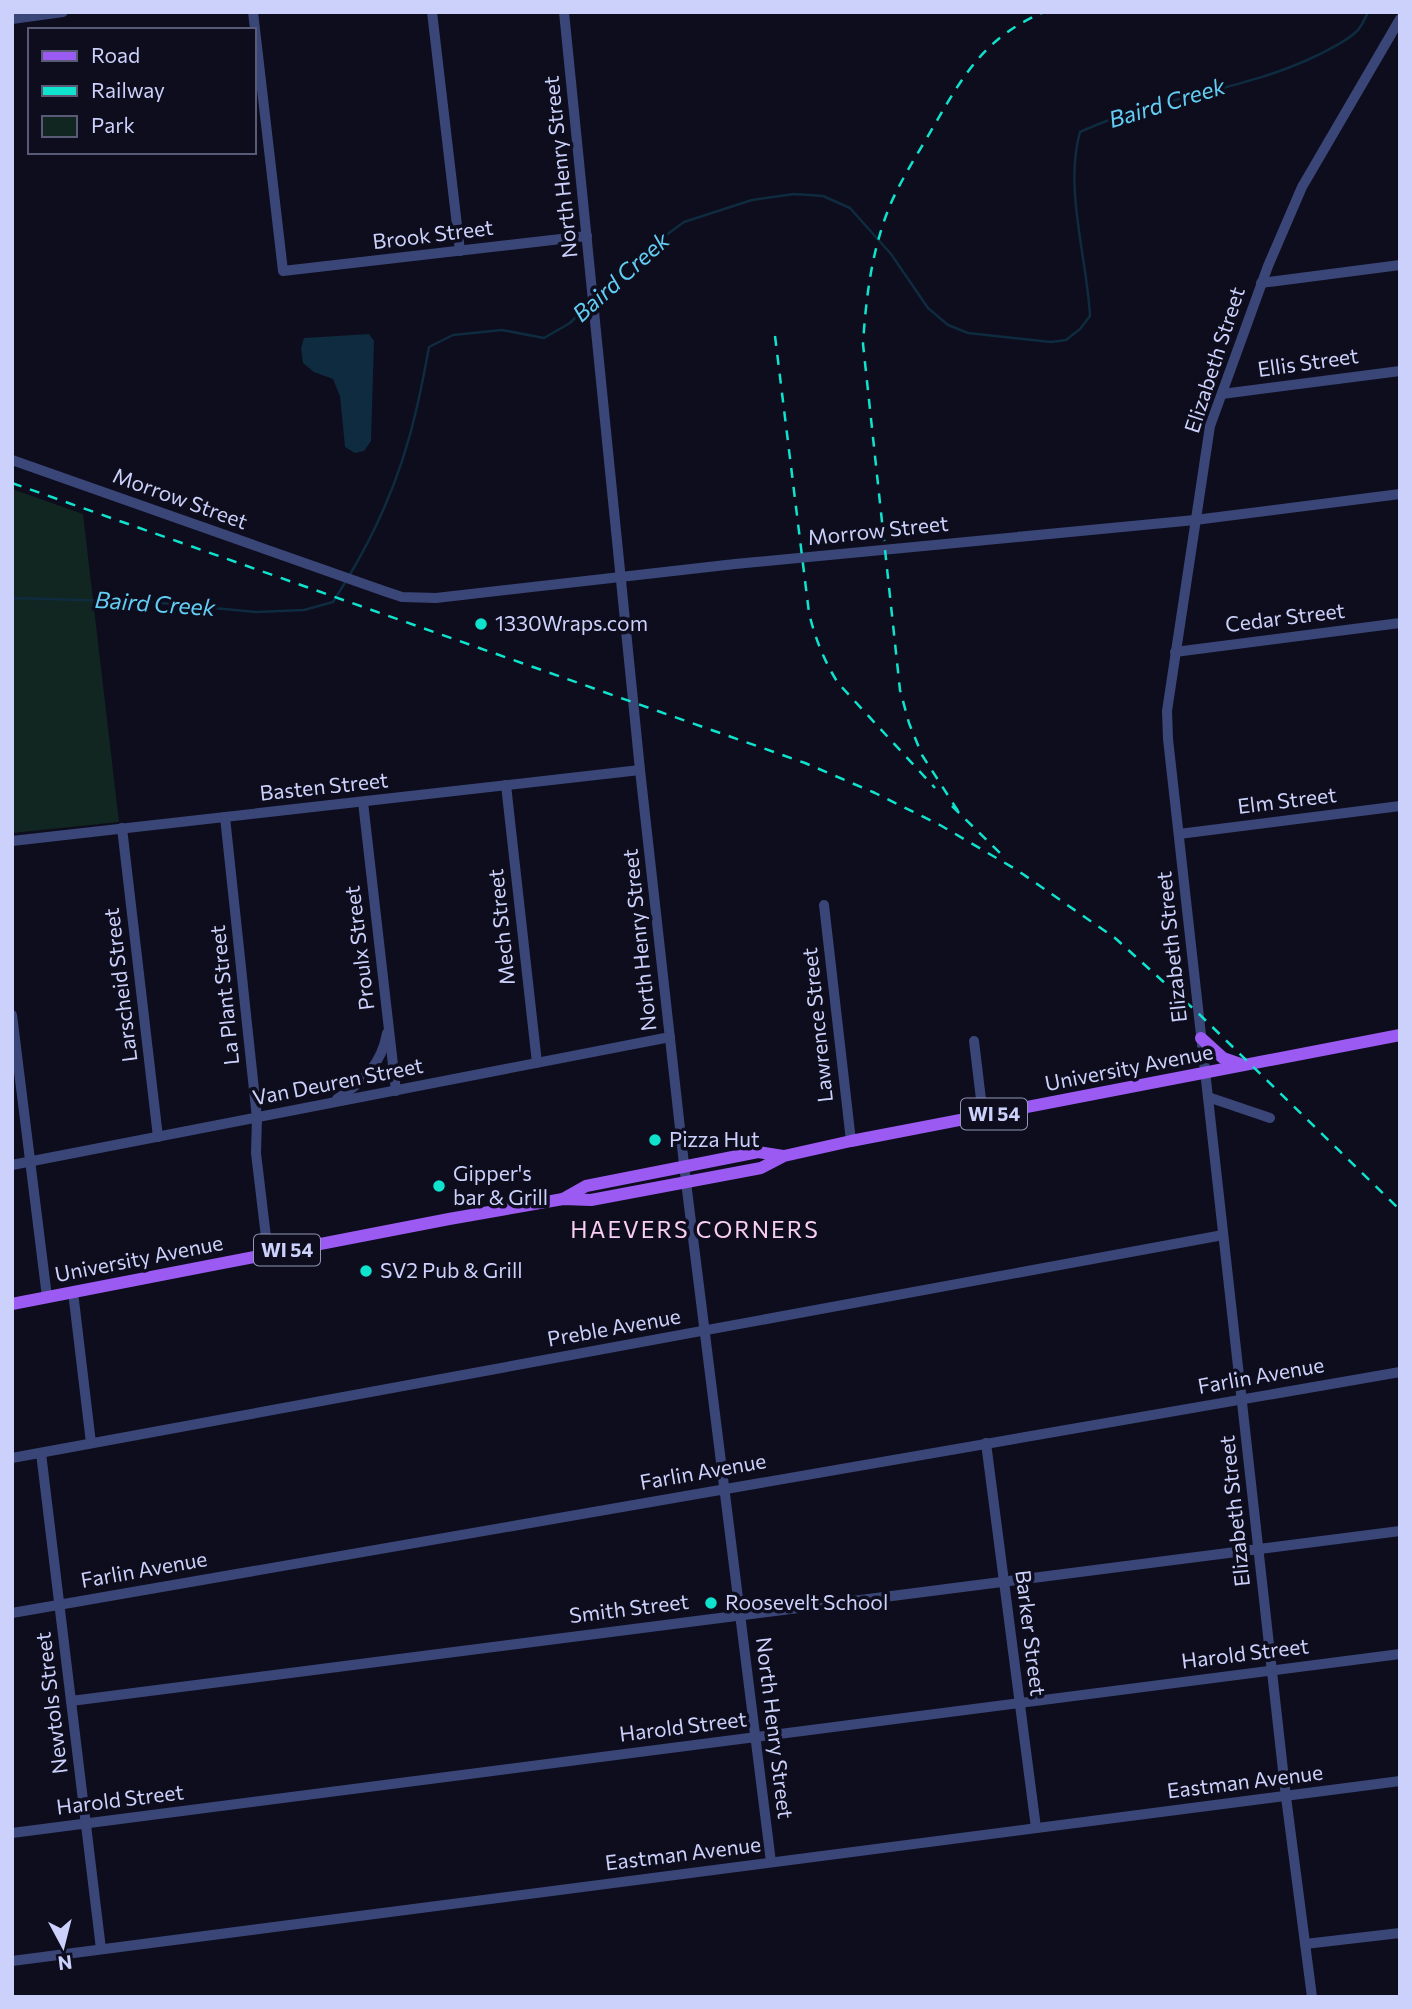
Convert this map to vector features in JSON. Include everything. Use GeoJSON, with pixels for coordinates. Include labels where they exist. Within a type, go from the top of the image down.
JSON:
{"type":"FeatureCollection","features":[{"type":"Feature","properties":{"kind":"main road","name":"University Avenue"},"geometry":{"type":"LineString","coordinates":[[12,1304],[563,1199],[591,1200],[761,1168],[784,1156],[851,1141],[1400,1035]]}},
{"type":"Feature","properties":{"kind":"main road"},"geometry":{"type":"LineString","coordinates":[[1201,1038],[1223,1058],[1243,1065]]}},
{"type":"Feature","properties":{"kind":"main road","name":"University Avenue"},"geometry":{"type":"LineString","coordinates":[[563,1199],[586,1186],[758,1152],[784,1156]]}},
{"type":"Feature","properties":{"kind":"street"},"geometry":{"type":"LineString","coordinates":[[12,19],[63,12]]}},
{"type":"Feature","properties":{"kind":"street"},"geometry":{"type":"LineString","coordinates":[[432,12],[460,251]]}},
{"type":"Feature","properties":{"kind":"street","name":"North Henry Street"},"geometry":{"type":"LineString","coordinates":[[564,12],[640,771],[686,1182],[771,1862]]}},
{"type":"Feature","properties":{"kind":"street","name":"Elizabeth Street"},"geometry":{"type":"LineString","coordinates":[[1311,1997],[1223,1235],[1167,711],[1210,426],[1261,283],[1307,177],[1400,19]]}},
{"type":"Feature","properties":{"kind":"street","name":"Brook Street"},"geometry":{"type":"LineString","coordinates":[[256,38],[283,271],[587,236]]}},
{"type":"Feature","properties":{"kind":"street"},"geometry":{"type":"LineString","coordinates":[[1261,283],[1400,265]]}},
{"type":"Feature","properties":{"kind":"street","name":"Ellis Street"},"geometry":{"type":"LineString","coordinates":[[1222,394],[1400,371]]}},
{"type":"Feature","properties":{"kind":"street","name":"Morrow Street"},"geometry":{"type":"LineString","coordinates":[[12,460],[402,597],[436,598],[884,549],[1195,520],[1400,494]]}},
{"type":"Feature","properties":{"kind":"street","name":"Cedar Street"},"geometry":{"type":"LineString","coordinates":[[1175,652],[1400,623]]}},
{"type":"Feature","properties":{"kind":"street","name":"Basten Street"},"geometry":{"type":"LineString","coordinates":[[12,841],[640,771]]}},
{"type":"Feature","properties":{"kind":"street","name":"Mech Street"},"geometry":{"type":"LineString","coordinates":[[506,786],[537,1063]]}},
{"type":"Feature","properties":{"kind":"street","name":"Proulx Street"},"geometry":{"type":"LineString","coordinates":[[363,802],[396,1091]]}},
{"type":"Feature","properties":{"kind":"street","name":"Elm Street"},"geometry":{"type":"LineString","coordinates":[[1179,834],[1400,806]]}},
{"type":"Feature","properties":{"kind":"street","name":"La Plant Street"},"geometry":{"type":"LineString","coordinates":[[225,817],[257,1118],[256,1153],[268,1254]]}},
{"type":"Feature","properties":{"kind":"street","name":"Larscheid Street"},"geometry":{"type":"LineString","coordinates":[[122,828],[158,1137]]}},
{"type":"Feature","properties":{"kind":"street","name":"Lawrence Street"},"geometry":{"type":"LineString","coordinates":[[824,905],[851,1141]]}},
{"type":"Feature","properties":{"kind":"street"},"geometry":{"type":"LineString","coordinates":[[12,1015],[47,1297]]}},
{"type":"Feature","properties":{"kind":"street"},"geometry":{"type":"LineString","coordinates":[[326,1104],[351,1091],[373,1069],[385,1045],[388,1022]]}},
{"type":"Feature","properties":{"kind":"street","name":"Van Deuren Street"},"geometry":{"type":"LineString","coordinates":[[12,1165],[670,1037]]}},
{"type":"Feature","properties":{"kind":"street"},"geometry":{"type":"LineString","coordinates":[[974,1041],[983,1116]]}},
{"type":"Feature","properties":{"kind":"street"},"geometry":{"type":"LineString","coordinates":[[1208,1097],[1270,1118]]}},
{"type":"Feature","properties":{"kind":"street","name":"Preble Avenue"},"geometry":{"type":"LineString","coordinates":[[12,1458],[1223,1235]]}},
{"type":"Feature","properties":{"kind":"street"},"geometry":{"type":"LineString","coordinates":[[73,1292],[91,1443]]}},
{"type":"Feature","properties":{"kind":"street","name":"Farlin Avenue"},"geometry":{"type":"LineString","coordinates":[[12,1612],[1400,1372]]}},
{"type":"Feature","properties":{"kind":"street","name":"Barker Street"},"geometry":{"type":"LineString","coordinates":[[986,1443],[1037,1828]]}},
{"type":"Feature","properties":{"kind":"street","name":"Newtols Street"},"geometry":{"type":"LineString","coordinates":[[41,1453],[101,1949]]}},
{"type":"Feature","properties":{"kind":"street","name":"Smith Street"},"geometry":{"type":"LineString","coordinates":[[71,1701],[1400,1531]]}},
{"type":"Feature","properties":{"kind":"street","name":"Harold Street"},"geometry":{"type":"LineString","coordinates":[[12,1833],[1400,1654]]}},
{"type":"Feature","properties":{"kind":"street","name":"Eastman Avenue"},"geometry":{"type":"LineString","coordinates":[[12,1961],[1400,1781]]}},
{"type":"Feature","properties":{"kind":"street"},"geometry":{"type":"LineString","coordinates":[[1305,1944],[1400,1933]]}},
{"type":"Feature","properties":{"kind":"green space"},"geometry":{"type":"Polygon","coordinates":[[[12,489],[83,514],[119,822],[12,833],[12,489]]]}},
{"type":"Feature","properties":{"kind":"water"},"geometry":{"type":"Polygon","coordinates":[[[369,334],[374,341],[371,441],[364,451],[355,453],[345,447],[340,396],[333,379],[314,372],[303,363],[301,348],[304,338],[369,334]]]}},
{"type":"Feature","properties":{"kind":"waterway","name":"Baird Creek"},"geometry":{"type":"LineString","coordinates":[[597,296],[632,260],[684,222],[752,200],[794,194],[823,196],[850,208],[891,254],[928,308],[948,325],[968,333],[1051,342],[1066,340],[1080,329],[1090,316],[1075,200],[1074,176],[1080,132],[1138,110],[1258,78],[1316,56],[1348,39],[1359,29],[1368,12]]}},
{"type":"Feature","properties":{"kind":"waterway","name":"Baird Creek"},"geometry":{"type":"LineString","coordinates":[[349,576],[380,517],[397,475],[411,432],[429,347],[453,335],[502,330],[544,338],[570,323],[590,303]]}},
{"type":"Feature","properties":{"kind":"waterway","name":"Baird Creek"},"geometry":{"type":"LineString","coordinates":[[12,598],[151,602],[257,612],[304,610],[333,602],[346,581]]}},
{"type":"Feature","properties":{"kind":"railway"},"geometry":{"type":"LineString","coordinates":[[958,811],[922,755],[900,690],[863,344],[866,308],[871,272],[884,220],[906,173],[946,105],[979,57],[992,44],[1007,32],[1044,12]]}},
{"type":"Feature","properties":{"kind":"railway"},"geometry":{"type":"LineString","coordinates":[[775,336],[809,613],[817,640],[838,683],[935,788]]}},
{"type":"Feature","properties":{"kind":"railway"},"geometry":{"type":"LineString","coordinates":[[12,483],[805,763],[940,825],[1017,870],[1115,938],[1198,1013],[1400,1210]]}},
{"type":"Feature","properties":{"kind":"railway"},"geometry":{"type":"LineString","coordinates":[[952,806],[1002,855]]}},
{"type":"Feature","properties":{"kind":"place","name":"1330Wraps.com"},"geometry":{"type":"Point","coordinates":[481,624]}},
{"type":"Feature","properties":{"kind":"place","name":"Pizza Hut"},"geometry":{"type":"Point","coordinates":[655,1140]}},
{"type":"Feature","properties":{"kind":"place","name":"Gipper's bar & Grill"},"geometry":{"type":"Point","coordinates":[439,1186]}},
{"type":"Feature","properties":{"kind":"place","name":"SV2 Pub & Grill"},"geometry":{"type":"Point","coordinates":[366,1271]}},
{"type":"Feature","properties":{"kind":"place","name":"Roosevelt School"},"geometry":{"type":"Point","coordinates":[711,1603]}},
{"type":"Feature","properties":{"kind":"district","name":"HAEVERS CORNERS"},"geometry":{"type":"Point","coordinates":[695,1230]}}]}
